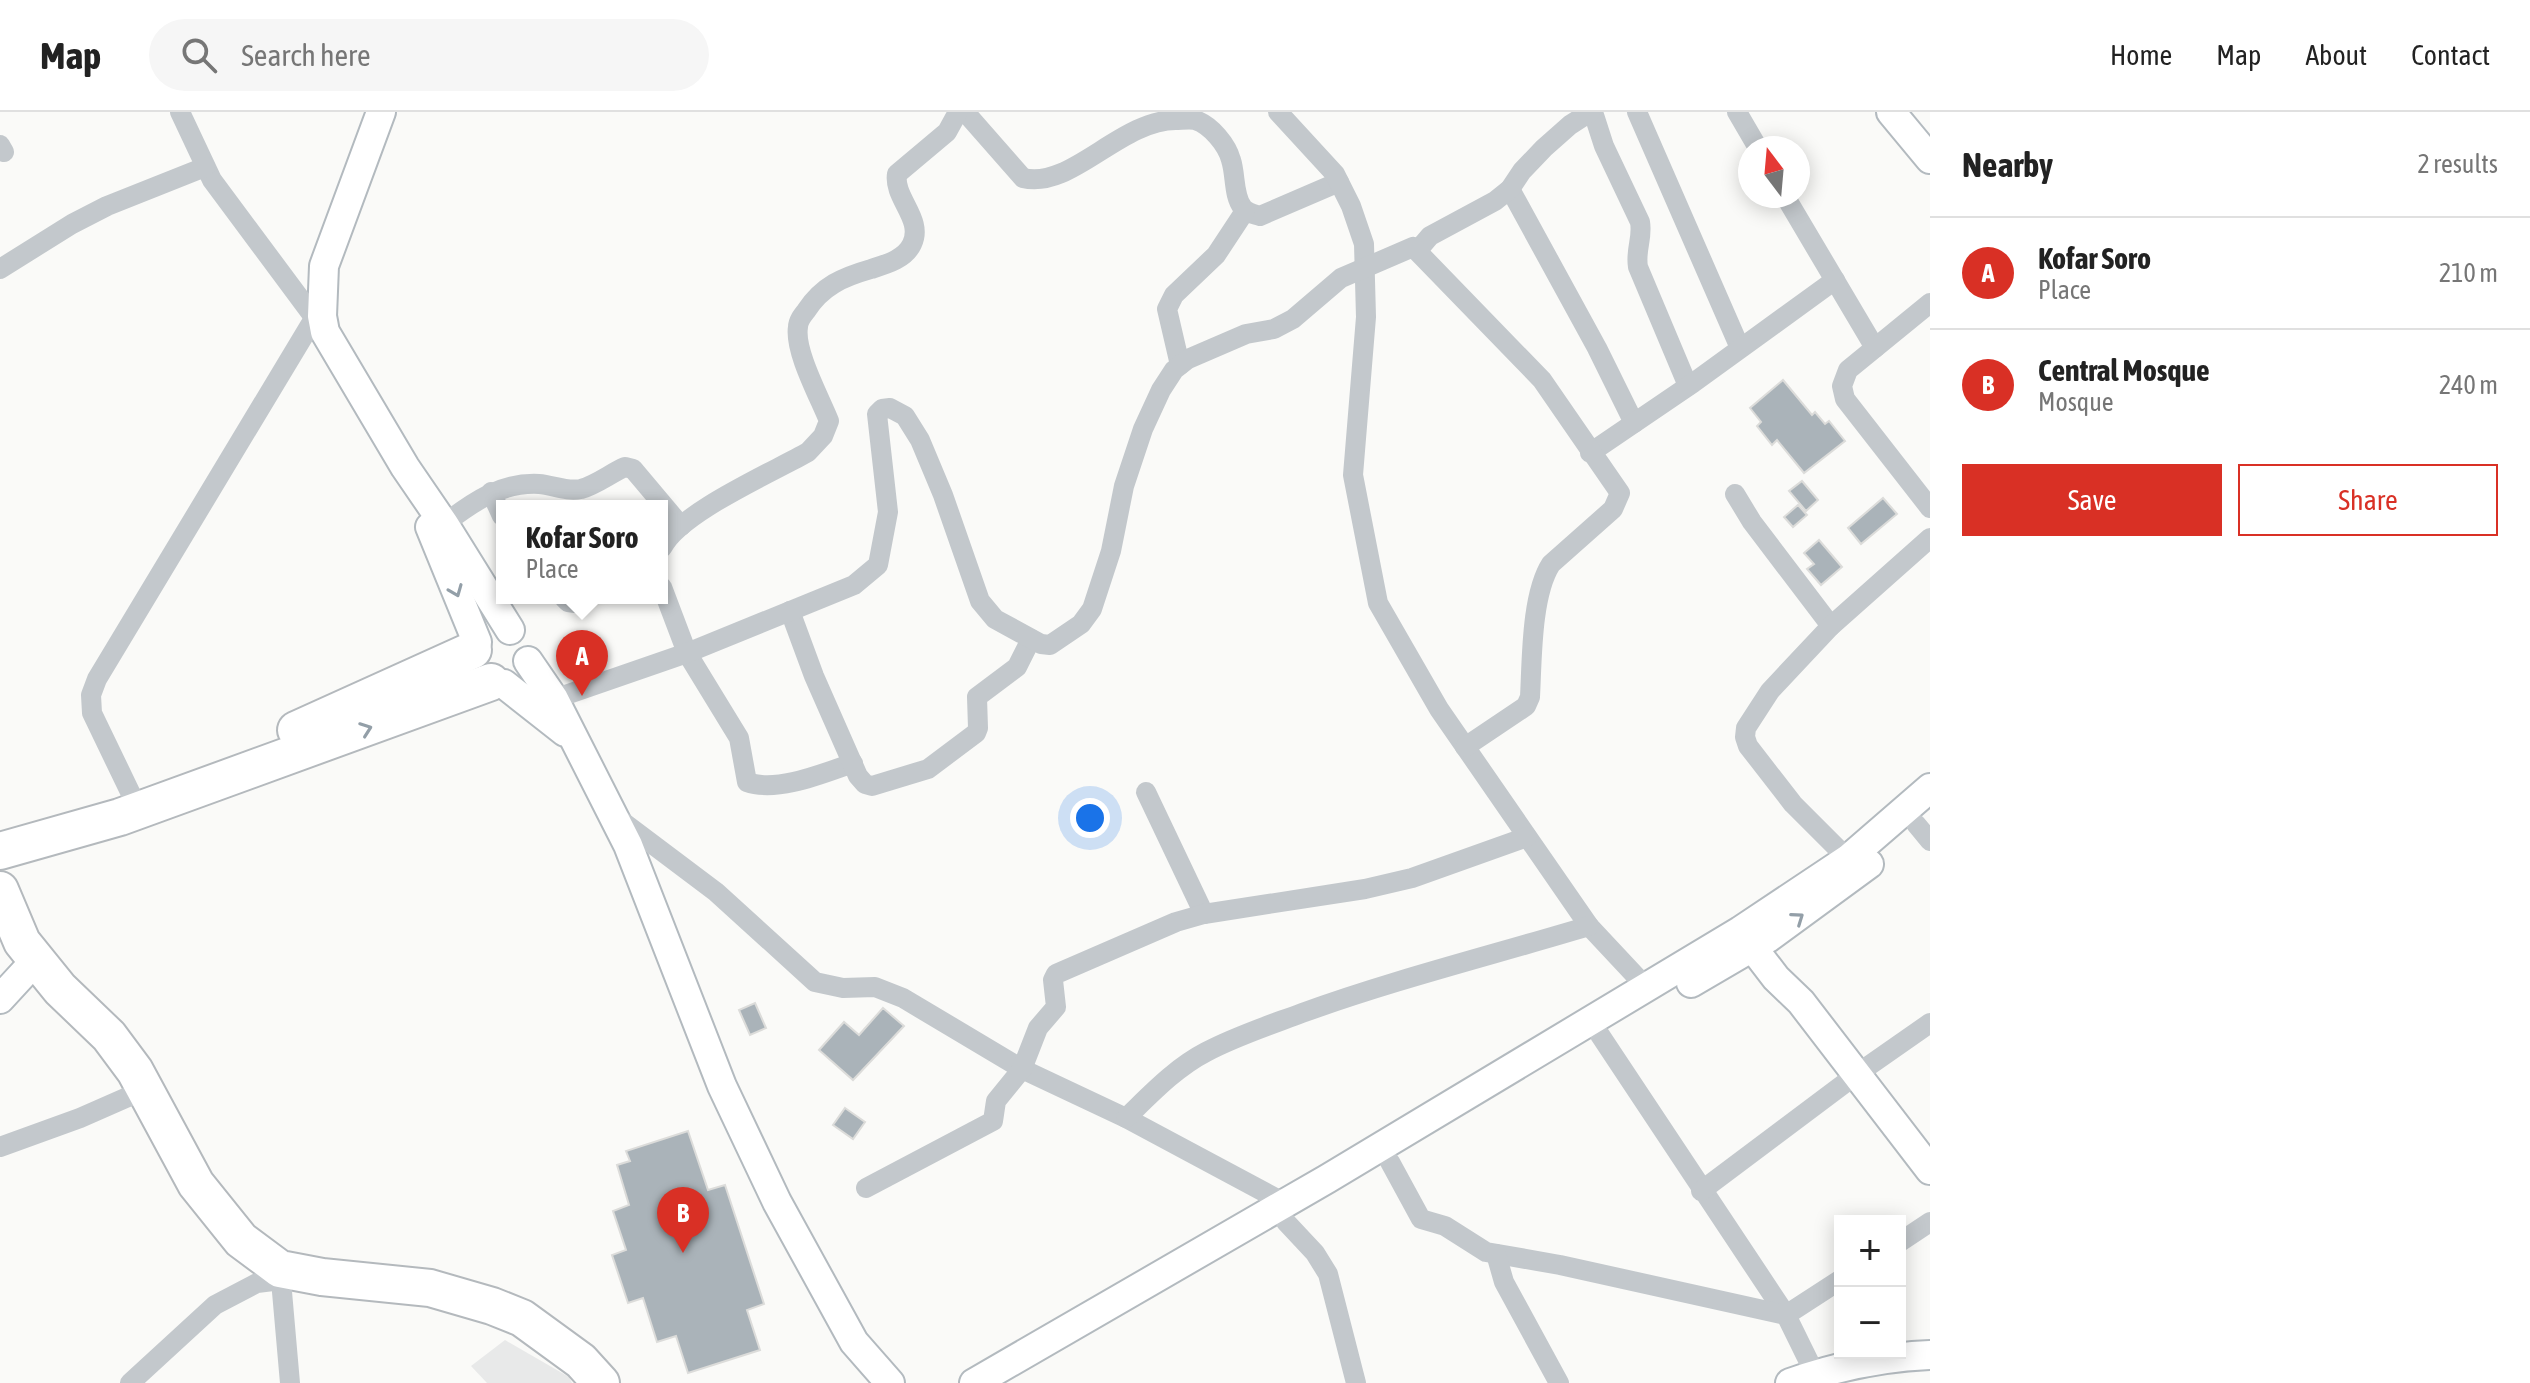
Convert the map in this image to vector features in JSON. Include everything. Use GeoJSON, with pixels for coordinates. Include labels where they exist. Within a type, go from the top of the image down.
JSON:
{"type":"FeatureCollection","features":[{"type":"Feature","properties":{"kind":"highway"},"geometry":{"type":"LineString","coordinates":[[0,833],[131,794],[270,742],[391,689],[475,646]]}},
{"type":"Feature","properties":{"kind":"highway"},"geometry":{"type":"LineString","coordinates":[[0,851],[120,817],[498,683]]}},
{"type":"Feature","properties":{"kind":"highway"},"geometry":{"type":"LineString","coordinates":[[0,890],[22,942],[35,961],[109,1036],[146,1089],[204,1195],[241,1240],[280,1275],[430,1288],[466,1297],[522,1318],[581,1361],[601,1383]]}},
{"type":"Feature","properties":{"kind":"main road"},"geometry":{"type":"LineString","coordinates":[[381,112],[324,266],[320,325],[405,467],[510,630],[524,642],[528,661],[554,699],[628,845],[722,1086],[777,1202],[854,1342],[890,1383]]}},
{"type":"Feature","properties":{"kind":"main road"},"geometry":{"type":"LineString","coordinates":[[1891,112],[1930,159]]}},
{"type":"Feature","properties":{"kind":"main road"},"geometry":{"type":"LineString","coordinates":[[405,467],[475,646],[472,661],[476,671],[498,683],[572,738]]}},
{"type":"Feature","properties":{"kind":"main road"},"geometry":{"type":"LineString","coordinates":[[475,646],[491,631],[510,630]]}},
{"type":"Feature","properties":{"kind":"main road"},"geometry":{"type":"LineString","coordinates":[[498,683],[516,680],[528,661]]}},
{"type":"Feature","properties":{"kind":"main road"},"geometry":{"type":"LineString","coordinates":[[974,1383],[1285,1212],[1390,1162],[1600,1035],[1754,935],[1930,788]]}},
{"type":"Feature","properties":{"kind":"main road"},"geometry":{"type":"LineString","coordinates":[[1007,1383],[1647,988],[1754,935],[1850,881],[1925,826]]}},
{"type":"Feature","properties":{"kind":"main road"},"geometry":{"type":"LineString","coordinates":[[1754,935],[1776,978],[1801,1002],[1930,1170]]}},
{"type":"Feature","properties":{"kind":"main road"},"geometry":{"type":"LineString","coordinates":[[0,999],[35,961]]}},
{"type":"Feature","properties":{"kind":"main road"},"geometry":{"type":"LineString","coordinates":[[854,1342],[865,1383]]}},
{"type":"Feature","properties":{"kind":"main road"},"geometry":{"type":"LineString","coordinates":[[1802,1378],[1878,1360],[1930,1355]]}},
{"type":"Feature","properties":{"kind":"street"},"geometry":{"type":"LineString","coordinates":[[131,794],[92,713],[91,695],[97,679],[320,325],[261,243],[234,214],[205,167],[180,112]]}},
{"type":"Feature","properties":{"kind":"street"},"geometry":{"type":"LineString","coordinates":[[668,538],[688,519],[808,452],[823,436],[829,421],[801,349],[797,330],[800,319],[814,297],[827,285],[891,263],[907,252],[914,240],[915,225],[897,184],[897,174],[947,132],[958,112]]}},
{"type":"Feature","properties":{"kind":"street"},"geometry":{"type":"LineString","coordinates":[[965,112],[1023,178],[1037,182],[1058,176],[1132,130],[1168,120],[1194,120],[1214,132],[1231,158],[1239,201],[1245,211],[1260,216],[1339,182]]}},
{"type":"Feature","properties":{"kind":"street"},"geometry":{"type":"LineString","coordinates":[[1278,112],[1335,174],[1364,244],[1366,317],[1353,475],[1378,603],[1439,709],[1589,926],[1647,988]]}},
{"type":"Feature","properties":{"kind":"street"},"geometry":{"type":"LineString","coordinates":[[1418,250],[1430,236],[1495,201],[1510,189],[1544,148],[1570,125],[1592,112],[1604,146],[1640,222],[1642,235],[1636,255],[1638,267],[1688,386]]}},
{"type":"Feature","properties":{"kind":"street"},"geometry":{"type":"LineString","coordinates":[[1637,112],[1740,348]]}},
{"type":"Feature","properties":{"kind":"street"},"geometry":{"type":"LineString","coordinates":[[1737,112],[1751,136]]}},
{"type":"Feature","properties":{"kind":"street"},"geometry":{"type":"LineString","coordinates":[[0,269],[107,206],[205,167]]}},
{"type":"Feature","properties":{"kind":"street"},"geometry":{"type":"LineString","coordinates":[[1510,189],[1597,348],[1634,423]]}},
{"type":"Feature","properties":{"kind":"street"},"geometry":{"type":"LineString","coordinates":[[1792,208],[1875,348]]}},
{"type":"Feature","properties":{"kind":"street"},"geometry":{"type":"LineString","coordinates":[[1180,365],[1167,309],[1174,295],[1216,255],[1245,211]]}},
{"type":"Feature","properties":{"kind":"street"},"geometry":{"type":"LineString","coordinates":[[554,699],[687,653],[854,585],[878,565],[888,512],[877,414],[882,409],[890,408],[905,416],[920,440],[980,601],[995,619],[1041,644],[1050,645],[1081,624],[1092,609],[1111,551],[1124,486],[1143,429],[1161,390],[1180,365],[1246,334],[1274,329],[1322,297],[1341,278],[1413,247],[1542,380],[1620,493],[1613,509],[1551,564],[1545,573],[1532,636],[1530,697],[1526,706],[1465,747]]}},
{"type":"Feature","properties":{"kind":"street"},"geometry":{"type":"LineString","coordinates":[[1590,453],[1835,280]]}},
{"type":"Feature","properties":{"kind":"street"},"geometry":{"type":"LineString","coordinates":[[1930,303],[1848,370],[1842,386],[1845,399],[1930,508]]}},
{"type":"Feature","properties":{"kind":"street"},"geometry":{"type":"LineString","coordinates":[[444,524],[480,497],[499,489],[537,484],[567,490],[583,489],[625,467],[633,469],[659,500]]}},
{"type":"Feature","properties":{"kind":"street"},"geometry":{"type":"LineString","coordinates":[[491,492],[496,503]]}},
{"type":"Feature","properties":{"kind":"street"},"geometry":{"type":"LineString","coordinates":[[1735,494],[1752,522],[1831,626]]}},
{"type":"Feature","properties":{"kind":"street"},"geometry":{"type":"LineString","coordinates":[[668,511],[681,526]]}},
{"type":"Feature","properties":{"kind":"street"},"geometry":{"type":"LineString","coordinates":[[1848,859],[1793,804],[1748,746],[1746,728],[1770,691],[1831,626],[1930,538]]}},
{"type":"Feature","properties":{"kind":"street"},"geometry":{"type":"LineString","coordinates":[[668,603],[687,653],[739,738],[747,782],[781,783],[815,777],[853,763]]}},
{"type":"Feature","properties":{"kind":"street"},"geometry":{"type":"LineString","coordinates":[[790,611],[814,676],[858,776],[865,784],[872,786],[928,769],[976,733],[977,697],[1017,667],[1031,639]]}},
{"type":"Feature","properties":{"kind":"street"},"geometry":{"type":"LineString","coordinates":[[1146,792],[1204,914]]}},
{"type":"Feature","properties":{"kind":"street"},"geometry":{"type":"LineString","coordinates":[[612,814],[716,892],[815,982],[843,988],[875,987],[903,998],[1022,1069],[1126,1118],[1285,1212],[1328,1274],[1356,1383]]}},
{"type":"Feature","properties":{"kind":"street"},"geometry":{"type":"LineString","coordinates":[[866,1188],[988,1125],[995,1115],[996,1101],[1022,1069],[1038,1028],[1056,1007],[1053,980],[1056,974],[1176,922],[1204,914],[1365,889],[1412,878],[1527,837]]}},
{"type":"Feature","properties":{"kind":"street"},"geometry":{"type":"LineString","coordinates":[[1126,1118],[1160,1085],[1204,1053],[1266,1026],[1427,972],[1589,926]]}},
{"type":"Feature","properties":{"kind":"street"},"geometry":{"type":"LineString","coordinates":[[1701,1191],[1930,1023]]}},
{"type":"Feature","properties":{"kind":"street"},"geometry":{"type":"LineString","coordinates":[[1600,1035],[1786,1315],[1802,1378]]}},
{"type":"Feature","properties":{"kind":"street"},"geometry":{"type":"LineString","coordinates":[[0,1147],[80,1118],[146,1089]]}},
{"type":"Feature","properties":{"kind":"street"},"geometry":{"type":"LineString","coordinates":[[1390,1162],[1421,1219],[1445,1226],[1476,1248],[1496,1254],[1560,1265],[1786,1315],[1834,1284]]}},
{"type":"Feature","properties":{"kind":"street"},"geometry":{"type":"LineString","coordinates":[[1906,1238],[1930,1222]]}},
{"type":"Feature","properties":{"kind":"street"},"geometry":{"type":"LineString","coordinates":[[1496,1254],[1504,1282],[1559,1383]]}},
{"type":"Feature","properties":{"kind":"street"},"geometry":{"type":"LineString","coordinates":[[130,1383],[215,1305],[280,1275],[290,1383]]}},
{"type":"Feature","properties":{"kind":"shaded area"},"geometry":{"type":"Polygon","coordinates":[[[505,1340],[569,1377],[572,1383],[487,1383],[471,1366],[505,1340]]]}},
{"type":"Feature","properties":{"kind":"building"},"geometry":{"type":"Polygon","coordinates":[[[1783,380],[1812,415],[1815,412],[1825,424],[1829,421],[1845,441],[1804,473],[1777,440],[1772,445],[1757,426],[1761,422],[1750,408],[1783,380]]]}},
{"type":"Feature","properties":{"kind":"building"},"geometry":{"type":"Polygon","coordinates":[[[1802,481],[1818,500],[1806,511],[1789,491],[1802,481]]]}},
{"type":"Feature","properties":{"kind":"building"},"geometry":{"type":"Polygon","coordinates":[[[1883,498],[1897,514],[1861,544],[1848,528],[1883,498]]]}},
{"type":"Feature","properties":{"kind":"building"},"geometry":{"type":"Polygon","coordinates":[[[1798,505],[1807,515],[1793,527],[1784,517],[1798,505]]]}},
{"type":"Feature","properties":{"kind":"building"},"geometry":{"type":"Polygon","coordinates":[[[1819,540],[1842,567],[1821,585],[1807,569],[1814,564],[1804,553],[1819,540]]]}},
{"type":"Feature","properties":{"kind":"building"},"geometry":{"type":"Polygon","coordinates":[[[755,1003],[766,1028],[750,1035],[739,1010],[755,1003]]]}},
{"type":"Feature","properties":{"kind":"building"},"geometry":{"type":"Polygon","coordinates":[[[883,1008],[904,1026],[853,1080],[819,1050],[844,1022],[859,1035],[883,1008]]]}},
{"type":"Feature","properties":{"kind":"building"},"geometry":{"type":"Polygon","coordinates":[[[845,1108],[865,1122],[853,1139],[833,1125],[845,1108]]]}},
{"type":"Feature","properties":{"kind":"building"},"geometry":{"type":"Polygon","coordinates":[[[688,1131],[708,1190],[725,1185],[764,1304],[747,1310],[760,1350],[688,1373],[676,1336],[657,1342],[643,1298],[628,1303],[612,1255],[626,1250],[613,1211],[629,1205],[617,1165],[630,1161],[626,1151],[688,1131]]]}},
{"type":"Feature","properties":{"kind":"place","name":"Kofar Soro"},"geometry":{"type":"Point","coordinates":[582,696]}},
{"type":"Feature","properties":{"kind":"place","name":"Central Mosque"},"geometry":{"type":"Point","coordinates":[683,1253]}}]}
